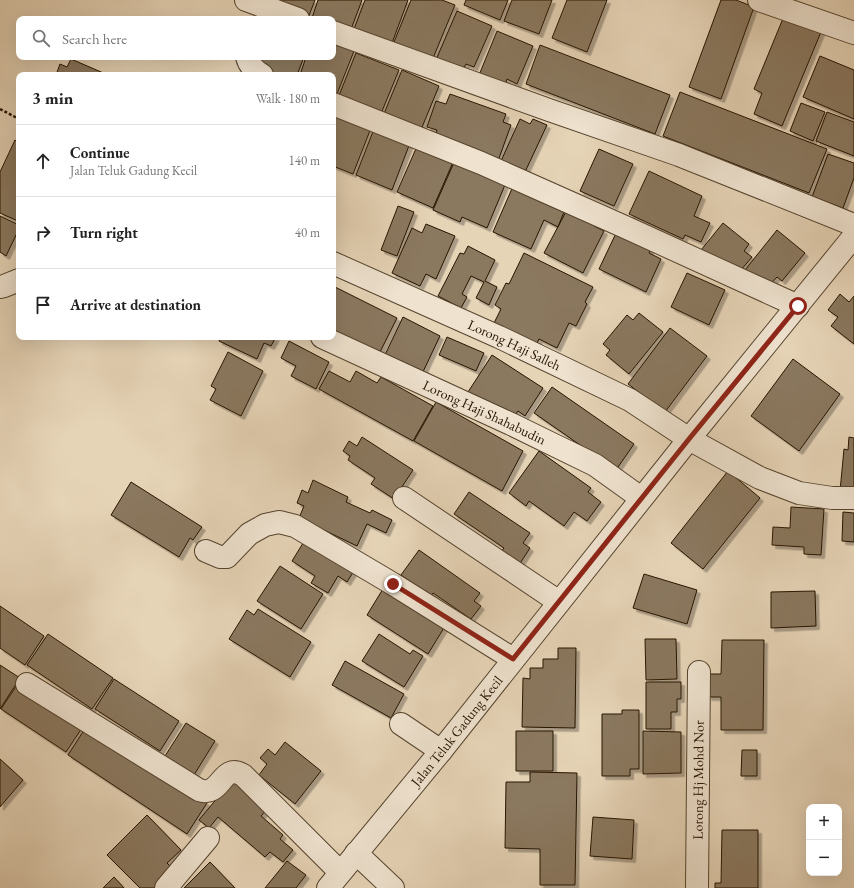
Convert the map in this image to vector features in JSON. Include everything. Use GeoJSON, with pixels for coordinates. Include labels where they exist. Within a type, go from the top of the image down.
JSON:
{"type":"FeatureCollection","features":[{"type":"Feature","properties":{"kind":"street"},"geometry":{"type":"LineString","coordinates":[[759,0],[854,33]]}},
{"type":"Feature","properties":{"kind":"street"},"geometry":{"type":"LineString","coordinates":[[253,8],[286,16]]}},
{"type":"Feature","properties":{"kind":"street"},"geometry":{"type":"LineString","coordinates":[[336,33],[679,155],[854,225]]}},
{"type":"Feature","properties":{"kind":"street"},"geometry":{"type":"LineString","coordinates":[[248,60],[252,67],[258,72]]}},
{"type":"Feature","properties":{"kind":"street"},"geometry":{"type":"LineString","coordinates":[[336,105],[481,163],[798,306]]}},
{"type":"Feature","properties":{"kind":"street","name":"Jalan Teluk Gadung Kecil"},"geometry":{"type":"LineString","coordinates":[[334,880],[441,751],[689,439],[854,236]]}},
{"type":"Feature","properties":{"kind":"street","name":"Lorong Haji Salleh"},"geometry":{"type":"LineString","coordinates":[[336,263],[499,337],[630,400],[689,439],[760,478],[799,493],[832,498],[854,498]]}},
{"type":"Feature","properties":{"kind":"street"},"geometry":{"type":"LineString","coordinates":[[0,287],[16,281]]}},
{"type":"Feature","properties":{"kind":"street","name":"Lorong Haji Shahabudin"},"geometry":{"type":"LineString","coordinates":[[329,340],[511,424],[595,465],[642,498]]}},
{"type":"Feature","properties":{"kind":"street"},"geometry":{"type":"LineString","coordinates":[[404,498],[559,602]]}},
{"type":"Feature","properties":{"kind":"street"},"geometry":{"type":"LineString","coordinates":[[206,551],[220,558],[227,557],[249,534],[265,525],[279,522],[295,526],[393,584],[513,659]]}},
{"type":"Feature","properties":{"kind":"street","name":"Lorong Hj Mohd Nor"},"geometry":{"type":"LineString","coordinates":[[697,888],[699,672]]}},
{"type":"Feature","properties":{"kind":"street"},"geometry":{"type":"LineString","coordinates":[[27,684],[199,790],[205,792],[211,791],[216,788],[225,776],[230,773],[237,772],[243,775],[334,880]]}},
{"type":"Feature","properties":{"kind":"street"},"geometry":{"type":"LineString","coordinates":[[401,724],[441,751]]}},
{"type":"Feature","properties":{"kind":"street"},"geometry":{"type":"LineString","coordinates":[[166,888],[208,838]]}},
{"type":"Feature","properties":{"kind":"street"},"geometry":{"type":"LineString","coordinates":[[356,853],[393,888]]}},
{"type":"Feature","properties":{"kind":"path"},"geometry":{"type":"LineString","coordinates":[[0,109],[16,117]]}},
{"type":"Feature","properties":{"kind":"building"},"geometry":{"type":"Polygon","coordinates":[[[273,0],[315,0],[309,16],[304,16],[273,0]]]}},
{"type":"Feature","properties":{"kind":"building"},"geometry":{"type":"Polygon","coordinates":[[[318,0],[362,0],[350,32],[336,27],[336,16],[313,16],[318,0]]]}},
{"type":"Feature","properties":{"kind":"building"},"geometry":{"type":"Polygon","coordinates":[[[365,0],[408,0],[392,43],[354,29],[365,0]]]}},
{"type":"Feature","properties":{"kind":"building"},"geometry":{"type":"Polygon","coordinates":[[[411,0],[442,0],[455,5],[431,63],[392,47],[411,0]]]}},
{"type":"Feature","properties":{"kind":"building"},"geometry":{"type":"Polygon","coordinates":[[[466,0],[508,0],[500,20],[464,5],[466,0]]]}},
{"type":"Feature","properties":{"kind":"building"},"geometry":{"type":"Polygon","coordinates":[[[512,0],[552,0],[539,34],[504,21],[512,0]]]}},
{"type":"Feature","properties":{"kind":"building"},"geometry":{"type":"Polygon","coordinates":[[[567,0],[607,0],[587,52],[552,38],[567,0]]]}},
{"type":"Feature","properties":{"kind":"building"},"geometry":{"type":"Polygon","coordinates":[[[721,0],[736,0],[754,7],[721,99],[689,87],[721,0]]]}},
{"type":"Feature","properties":{"kind":"building"},"geometry":{"type":"Polygon","coordinates":[[[457,11],[492,26],[474,67],[466,64],[461,73],[435,62],[457,11]]]}},
{"type":"Feature","properties":{"kind":"building"},"geometry":{"type":"Polygon","coordinates":[[[784,16],[821,32],[782,126],[754,114],[762,93],[754,89],[784,16]]]}},
{"type":"Feature","properties":{"kind":"building"},"geometry":{"type":"Polygon","coordinates":[[[497,31],[533,46],[517,84],[507,79],[503,90],[477,80],[497,31]]]}},
{"type":"Feature","properties":{"kind":"building"},"geometry":{"type":"Polygon","coordinates":[[[336,44],[354,51],[336,96],[336,72],[301,72],[305,60],[336,60],[336,44]]]}},
{"type":"Feature","properties":{"kind":"building"},"geometry":{"type":"Polygon","coordinates":[[[540,45],[670,95],[655,134],[526,84],[540,45]]]}},
{"type":"Feature","properties":{"kind":"building"},"geometry":{"type":"Polygon","coordinates":[[[356,53],[399,70],[380,116],[338,98],[356,53]]]}},
{"type":"Feature","properties":{"kind":"building"},"geometry":{"type":"Polygon","coordinates":[[[820,56],[854,70],[854,119],[803,97],[820,56]]]}},
{"type":"Feature","properties":{"kind":"building"},"geometry":{"type":"Polygon","coordinates":[[[70,60],[73,60],[101,72],[57,72],[60,64],[67,67],[70,60]]]}},
{"type":"Feature","properties":{"kind":"building"},"geometry":{"type":"Polygon","coordinates":[[[259,60],[303,60],[298,72],[268,72],[256,67],[259,60]]]}},
{"type":"Feature","properties":{"kind":"building"},"geometry":{"type":"Polygon","coordinates":[[[402,70],[439,86],[418,137],[381,121],[402,70]]]}},
{"type":"Feature","properties":{"kind":"building"},"geometry":{"type":"Polygon","coordinates":[[[680,92],[827,149],[809,193],[663,136],[680,92]]]}},
{"type":"Feature","properties":{"kind":"building"},"geometry":{"type":"Polygon","coordinates":[[[450,94],[506,114],[503,122],[511,125],[498,161],[435,139],[437,130],[427,127],[436,101],[446,104],[450,94]]]}},
{"type":"Feature","properties":{"kind":"building"},"geometry":{"type":"Polygon","coordinates":[[[801,103],[825,112],[813,141],[790,131],[801,103]]]}},
{"type":"Feature","properties":{"kind":"building"},"geometry":{"type":"Polygon","coordinates":[[[827,112],[854,122],[854,156],[816,141],[827,112]]]}},
{"type":"Feature","properties":{"kind":"building"},"geometry":{"type":"Polygon","coordinates":[[[336,114],[371,128],[353,174],[336,167],[336,114]]]}},
{"type":"Feature","properties":{"kind":"building"},"geometry":{"type":"Polygon","coordinates":[[[520,119],[530,124],[533,119],[547,125],[525,172],[501,161],[520,119]]]}},
{"type":"Feature","properties":{"kind":"building"},"geometry":{"type":"Polygon","coordinates":[[[374,129],[410,143],[392,190],[356,175],[374,129]]]}},
{"type":"Feature","properties":{"kind":"building"},"geometry":{"type":"Polygon","coordinates":[[[15,140],[16,220],[0,213],[0,172],[15,140]]]}},
{"type":"Feature","properties":{"kind":"building"},"geometry":{"type":"Polygon","coordinates":[[[418,144],[454,160],[433,208],[397,192],[418,144]]]}},
{"type":"Feature","properties":{"kind":"building"},"geometry":{"type":"Polygon","coordinates":[[[599,149],[633,164],[614,206],[580,191],[599,149]]]}},
{"type":"Feature","properties":{"kind":"building"},"geometry":{"type":"Polygon","coordinates":[[[828,154],[854,163],[854,178],[843,208],[812,197],[828,154]]]}},
{"type":"Feature","properties":{"kind":"building"},"geometry":{"type":"Polygon","coordinates":[[[456,158],[507,180],[487,228],[462,217],[460,222],[433,210],[456,158]]]}},
{"type":"Feature","properties":{"kind":"building"},"geometry":{"type":"Polygon","coordinates":[[[649,171],[702,196],[694,216],[710,223],[701,242],[685,235],[683,239],[629,214],[649,171]]]}},
{"type":"Feature","properties":{"kind":"building"},"geometry":{"type":"Polygon","coordinates":[[[514,184],[541,202],[564,212],[558,227],[544,220],[531,249],[493,232],[514,184]]]}},
{"type":"Feature","properties":{"kind":"building"},"geometry":{"type":"Polygon","coordinates":[[[398,206],[414,212],[397,256],[381,250],[398,206]]]}},
{"type":"Feature","properties":{"kind":"building"},"geometry":{"type":"Polygon","coordinates":[[[569,206],[597,220],[594,226],[604,231],[583,273],[544,253],[569,206]]]}},
{"type":"Feature","properties":{"kind":"building"},"geometry":{"type":"Polygon","coordinates":[[[0,216],[16,224],[16,235],[6,256],[0,252],[0,216]]]}},
{"type":"Feature","properties":{"kind":"building"},"geometry":{"type":"Polygon","coordinates":[[[723,223],[749,244],[744,251],[752,257],[735,277],[701,250],[723,223]]]}},
{"type":"Feature","properties":{"kind":"building"},"geometry":{"type":"Polygon","coordinates":[[[426,224],[455,236],[436,279],[426,274],[420,286],[392,273],[412,228],[422,233],[426,224]]]}},
{"type":"Feature","properties":{"kind":"building"},"geometry":{"type":"Polygon","coordinates":[[[618,229],[652,245],[649,253],[661,259],[646,292],[599,269],[618,229]]]}},
{"type":"Feature","properties":{"kind":"building"},"geometry":{"type":"Polygon","coordinates":[[[777,230],[805,253],[782,281],[777,277],[767,288],[745,270],[777,230]]]}},
{"type":"Feature","properties":{"kind":"building"},"geometry":{"type":"Polygon","coordinates":[[[468,246],[495,260],[485,281],[497,287],[489,305],[476,298],[484,282],[471,276],[462,294],[467,297],[461,308],[438,296],[460,253],[464,254],[468,246]]]}},
{"type":"Feature","properties":{"kind":"building"},"geometry":{"type":"Polygon","coordinates":[[[524,253],[593,287],[585,302],[587,304],[576,326],[569,323],[557,348],[539,339],[536,345],[492,327],[501,309],[495,305],[506,283],[509,284],[524,253]]]}},
{"type":"Feature","properties":{"kind":"building"},"geometry":{"type":"Polygon","coordinates":[[[687,273],[725,290],[709,325],[671,307],[687,273]]]}},
{"type":"Feature","properties":{"kind":"building"},"geometry":{"type":"Polygon","coordinates":[[[336,288],[397,318],[380,352],[372,348],[367,357],[336,339],[336,288]]]}},
{"type":"Feature","properties":{"kind":"building"},"geometry":{"type":"Polygon","coordinates":[[[840,294],[849,302],[854,296],[854,344],[831,326],[838,317],[828,310],[840,294]]]}},
{"type":"Feature","properties":{"kind":"building"},"geometry":{"type":"Polygon","coordinates":[[[639,313],[663,332],[629,374],[606,355],[610,350],[603,344],[627,315],[633,320],[639,313]]]}},
{"type":"Feature","properties":{"kind":"building"},"geometry":{"type":"Polygon","coordinates":[[[403,317],[440,336],[421,376],[384,357],[403,317]]]}},
{"type":"Feature","properties":{"kind":"building"},"geometry":{"type":"Polygon","coordinates":[[[670,328],[707,356],[665,412],[628,384],[670,328]]]}},
{"type":"Feature","properties":{"kind":"building"},"geometry":{"type":"Polygon","coordinates":[[[447,337],[484,353],[476,371],[439,355],[447,337]]]}},
{"type":"Feature","properties":{"kind":"building"},"geometry":{"type":"Polygon","coordinates":[[[274,340],[271,346],[264,343],[257,359],[219,341],[274,340]]]}},
{"type":"Feature","properties":{"kind":"building"},"geometry":{"type":"Polygon","coordinates":[[[289,341],[329,362],[316,389],[291,376],[296,366],[281,358],[289,341]]]}},
{"type":"Feature","properties":{"kind":"building"},"geometry":{"type":"Polygon","coordinates":[[[228,352],[263,371],[241,416],[210,400],[216,389],[211,386],[228,352]]]}},
{"type":"Feature","properties":{"kind":"building"},"geometry":{"type":"Polygon","coordinates":[[[492,355],[543,388],[525,416],[518,411],[511,421],[468,392],[492,355]]]}},
{"type":"Feature","properties":{"kind":"building"},"geometry":{"type":"Polygon","coordinates":[[[793,359],[840,394],[799,451],[751,416],[793,359]]]}},
{"type":"Feature","properties":{"kind":"building"},"geometry":{"type":"Polygon","coordinates":[[[329,371],[350,382],[356,371],[377,383],[381,377],[433,406],[413,441],[319,389],[329,371]]]}},
{"type":"Feature","properties":{"kind":"building"},"geometry":{"type":"Polygon","coordinates":[[[552,387],[634,444],[616,470],[534,413],[552,387]]]}},
{"type":"Feature","properties":{"kind":"building"},"geometry":{"type":"Polygon","coordinates":[[[436,402],[523,451],[502,491],[414,441],[436,402]]]}},
{"type":"Feature","properties":{"kind":"building"},"geometry":{"type":"Polygon","coordinates":[[[362,437],[413,470],[394,499],[371,484],[375,478],[348,460],[350,456],[343,451],[349,441],[357,446],[362,437]]]}},
{"type":"Feature","properties":{"kind":"building"},"geometry":{"type":"Polygon","coordinates":[[[849,437],[854,438],[854,492],[840,491],[844,449],[848,450],[849,437]]]}},
{"type":"Feature","properties":{"kind":"building"},"geometry":{"type":"Polygon","coordinates":[[[539,451],[591,488],[588,492],[601,502],[587,521],[574,512],[564,526],[529,501],[526,506],[509,493],[539,451]]]}},
{"type":"Feature","properties":{"kind":"building"},"geometry":{"type":"Polygon","coordinates":[[[728,471],[760,498],[703,569],[671,543],[728,471]]]}},
{"type":"Feature","properties":{"kind":"building"},"geometry":{"type":"Polygon","coordinates":[[[313,480],[348,497],[346,502],[370,513],[372,510],[392,520],[386,533],[367,524],[357,546],[299,518],[304,506],[297,503],[302,490],[308,493],[313,480]]]}},
{"type":"Feature","properties":{"kind":"building"},"geometry":{"type":"Polygon","coordinates":[[[131,482],[202,527],[193,540],[190,538],[179,557],[111,515],[131,482]]]}},
{"type":"Feature","properties":{"kind":"building"},"geometry":{"type":"Polygon","coordinates":[[[469,492],[530,533],[523,543],[530,548],[519,565],[500,553],[504,548],[454,514],[469,492]]]}},
{"type":"Feature","properties":{"kind":"building"},"geometry":{"type":"Polygon","coordinates":[[[791,507],[824,509],[821,555],[804,554],[804,547],[772,545],[773,527],[790,528],[791,507]]]}},
{"type":"Feature","properties":{"kind":"building"},"geometry":{"type":"Polygon","coordinates":[[[843,512],[854,513],[854,542],[842,541],[843,512]]]}},
{"type":"Feature","properties":{"kind":"building"},"geometry":{"type":"Polygon","coordinates":[[[308,535],[357,566],[347,582],[338,576],[328,593],[311,583],[315,576],[292,561],[308,535]]]}},
{"type":"Feature","properties":{"kind":"building"},"geometry":{"type":"Polygon","coordinates":[[[419,550],[480,593],[474,601],[481,606],[471,619],[433,593],[431,596],[401,575],[419,550]]]}},
{"type":"Feature","properties":{"kind":"building"},"geometry":{"type":"Polygon","coordinates":[[[280,566],[323,594],[301,629],[257,601],[280,566]]]}},
{"type":"Feature","properties":{"kind":"building"},"geometry":{"type":"Polygon","coordinates":[[[644,574],[697,590],[687,624],[633,608],[644,574]]]}},
{"type":"Feature","properties":{"kind":"building"},"geometry":{"type":"Polygon","coordinates":[[[389,579],[450,618],[428,654],[367,615],[389,579]]]}},
{"type":"Feature","properties":{"kind":"building"},"geometry":{"type":"Polygon","coordinates":[[[815,591],[816,626],[771,628],[771,592],[815,591]]]}},
{"type":"Feature","properties":{"kind":"building"},"geometry":{"type":"Polygon","coordinates":[[[0,606],[44,636],[25,665],[0,648],[0,606]]]}},
{"type":"Feature","properties":{"kind":"building"},"geometry":{"type":"Polygon","coordinates":[[[258,609],[311,642],[290,677],[229,639],[247,610],[254,615],[258,609]]]}},
{"type":"Feature","properties":{"kind":"building"},"geometry":{"type":"Polygon","coordinates":[[[48,634],[113,678],[92,709],[27,665],[48,634]]]}},
{"type":"Feature","properties":{"kind":"building"},"geometry":{"type":"Polygon","coordinates":[[[379,634],[410,654],[413,650],[423,656],[404,687],[362,661],[379,634]]]}},
{"type":"Feature","properties":{"kind":"building"},"geometry":{"type":"Polygon","coordinates":[[[645,639],[676,639],[677,679],[646,680],[645,639]]]}},
{"type":"Feature","properties":{"kind":"building"},"geometry":{"type":"Polygon","coordinates":[[[722,640],[764,640],[763,730],[721,730],[721,697],[708,697],[708,674],[721,674],[722,640]]]}},
{"type":"Feature","properties":{"kind":"building"},"geometry":{"type":"Polygon","coordinates":[[[558,648],[576,648],[575,728],[522,727],[523,678],[530,679],[530,668],[543,668],[543,659],[558,659],[558,648]]]}},
{"type":"Feature","properties":{"kind":"building"},"geometry":{"type":"Polygon","coordinates":[[[345,661],[404,694],[391,718],[332,685],[345,661]]]}},
{"type":"Feature","properties":{"kind":"building"},"geometry":{"type":"Polygon","coordinates":[[[0,665],[20,678],[0,709],[0,665]]]}},
{"type":"Feature","properties":{"kind":"building"},"geometry":{"type":"Polygon","coordinates":[[[21,679],[86,722],[66,752],[1,709],[21,679]]]}},
{"type":"Feature","properties":{"kind":"building"},"geometry":{"type":"Polygon","coordinates":[[[114,679],[179,721],[160,751],[95,709],[114,679]]]}},
{"type":"Feature","properties":{"kind":"building"},"geometry":{"type":"Polygon","coordinates":[[[646,682],[681,682],[681,699],[677,699],[677,712],[671,712],[671,729],[646,729],[646,682]]]}},
{"type":"Feature","properties":{"kind":"building"},"geometry":{"type":"Polygon","coordinates":[[[622,710],[639,710],[639,769],[630,769],[630,776],[602,776],[602,714],[622,714],[622,710]]]}},
{"type":"Feature","properties":{"kind":"building"},"geometry":{"type":"Polygon","coordinates":[[[186,723],[215,741],[194,775],[165,756],[186,723]]]}},
{"type":"Feature","properties":{"kind":"building"},"geometry":{"type":"Polygon","coordinates":[[[88,724],[207,803],[187,834],[68,755],[88,724]]]}},
{"type":"Feature","properties":{"kind":"building"},"geometry":{"type":"Polygon","coordinates":[[[516,731],[553,731],[553,771],[516,771],[516,731]]]}},
{"type":"Feature","properties":{"kind":"building"},"geometry":{"type":"Polygon","coordinates":[[[643,731],[681,732],[681,773],[643,774],[643,731]]]}},
{"type":"Feature","properties":{"kind":"building"},"geometry":{"type":"Polygon","coordinates":[[[285,742],[321,771],[295,804],[259,775],[267,764],[260,758],[268,749],[275,755],[285,742]]]}},
{"type":"Feature","properties":{"kind":"building"},"geometry":{"type":"Polygon","coordinates":[[[742,750],[757,750],[757,776],[741,776],[742,750]]]}},
{"type":"Feature","properties":{"kind":"building"},"geometry":{"type":"Polygon","coordinates":[[[0,759],[23,780],[0,807],[0,759]]]}},
{"type":"Feature","properties":{"kind":"building"},"geometry":{"type":"Polygon","coordinates":[[[530,772],[577,773],[575,885],[540,885],[540,849],[505,848],[506,782],[530,782],[530,772]]]}},
{"type":"Feature","properties":{"kind":"building"},"geometry":{"type":"Polygon","coordinates":[[[233,779],[268,808],[261,816],[283,835],[280,839],[293,850],[283,862],[270,852],[265,857],[218,817],[209,828],[199,820],[233,779]]]}},
{"type":"Feature","properties":{"kind":"building"},"geometry":{"type":"Polygon","coordinates":[[[147,815],[181,850],[167,863],[175,871],[158,888],[140,888],[107,855],[147,815]]]}},
{"type":"Feature","properties":{"kind":"building"},"geometry":{"type":"Polygon","coordinates":[[[593,817],[634,820],[632,859],[590,856],[593,817]]]}},
{"type":"Feature","properties":{"kind":"building"},"geometry":{"type":"Polygon","coordinates":[[[722,830],[758,830],[758,888],[715,888],[715,883],[721,883],[722,830]]]}},
{"type":"Feature","properties":{"kind":"building"},"geometry":{"type":"Polygon","coordinates":[[[287,861],[306,875],[296,888],[265,888],[287,861]]]}},
{"type":"Feature","properties":{"kind":"building"},"geometry":{"type":"Polygon","coordinates":[[[210,862],[235,888],[184,888],[210,862]]]}},
{"type":"Feature","properties":{"kind":"building"},"geometry":{"type":"Polygon","coordinates":[[[114,877],[124,888],[103,888],[114,877]]]}},
{"type":"Feature","properties":{"kind":"route"},"geometry":{"type":"LineString","coordinates":[[393,584],[513,659],[689,439],[798,306]]}}]}
